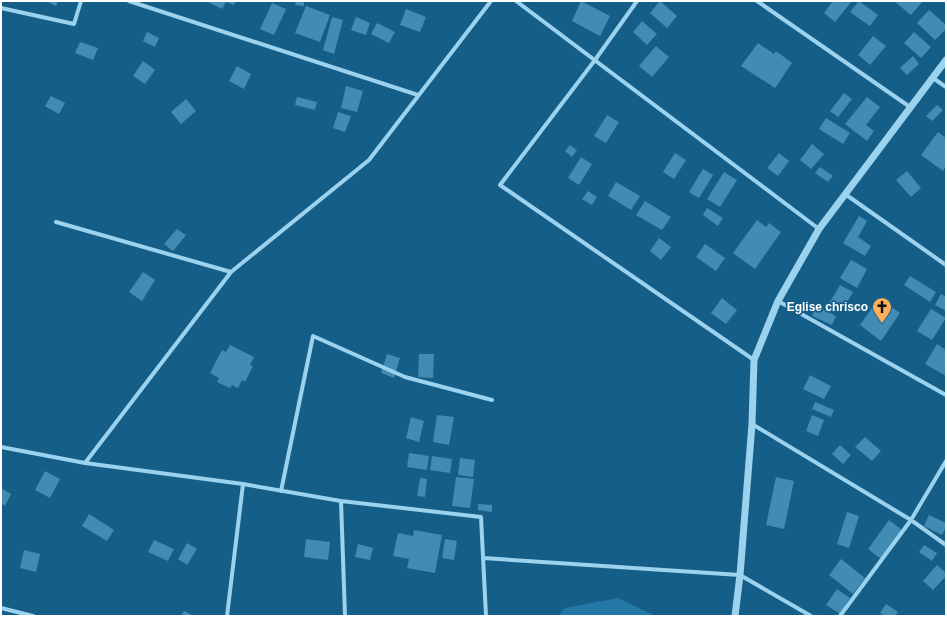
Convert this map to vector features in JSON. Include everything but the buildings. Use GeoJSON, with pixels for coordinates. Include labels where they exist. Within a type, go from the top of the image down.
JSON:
{"type":"FeatureCollection","features":[{"type":"Feature","properties":{"kind":"street"},"geometry":{"type":"LineString","coordinates":[[1,8],[74,24],[81,1]]}},
{"type":"Feature","properties":{"kind":"street"},"geometry":{"type":"LineString","coordinates":[[129,1],[418,95]]}},
{"type":"Feature","properties":{"kind":"street"},"geometry":{"type":"LineString","coordinates":[[85,463],[231,272],[369,160],[491,1]]}},
{"type":"Feature","properties":{"kind":"street"},"geometry":{"type":"LineString","coordinates":[[516,1],[819,229]]}},
{"type":"Feature","properties":{"kind":"street"},"geometry":{"type":"LineString","coordinates":[[637,1],[595,60],[500,185],[754,360]]}},
{"type":"Feature","properties":{"kind":"street"},"geometry":{"type":"LineString","coordinates":[[757,1],[910,107]]}},
{"type":"Feature","properties":{"kind":"street"},"geometry":{"type":"LineString","coordinates":[[736,616],[752,424],[754,360],[778,301],[819,229],[946,60]]}},
{"type":"Feature","properties":{"kind":"street"},"geometry":{"type":"LineString","coordinates":[[933,78],[946,87]]}},
{"type":"Feature","properties":{"kind":"street"},"geometry":{"type":"LineString","coordinates":[[845,194],[946,265]]}},
{"type":"Feature","properties":{"kind":"street"},"geometry":{"type":"LineString","coordinates":[[56,222],[231,272]]}},
{"type":"Feature","properties":{"kind":"street"},"geometry":{"type":"LineString","coordinates":[[778,301],[946,395]]}},
{"type":"Feature","properties":{"kind":"street"},"geometry":{"type":"LineString","coordinates":[[281,491],[312,336],[406,377],[492,400]]}},
{"type":"Feature","properties":{"kind":"street"},"geometry":{"type":"LineString","coordinates":[[752,424],[911,520],[946,545]]}},
{"type":"Feature","properties":{"kind":"street"},"geometry":{"type":"LineString","coordinates":[[1,447],[85,463],[243,484],[341,501],[481,517],[486,616]]}},
{"type":"Feature","properties":{"kind":"street"},"geometry":{"type":"LineString","coordinates":[[840,616],[911,520],[946,461]]}},
{"type":"Feature","properties":{"kind":"street"},"geometry":{"type":"LineString","coordinates":[[227,616],[243,484]]}},
{"type":"Feature","properties":{"kind":"street"},"geometry":{"type":"LineString","coordinates":[[341,501],[345,616]]}},
{"type":"Feature","properties":{"kind":"street"},"geometry":{"type":"LineString","coordinates":[[483,558],[740,575],[811,616]]}},
{"type":"Feature","properties":{"kind":"street"},"geometry":{"type":"LineString","coordinates":[[1,608],[33,616]]}},
{"type":"Feature","properties":{"kind":"shaded area"},"geometry":{"type":"Polygon","coordinates":[[[618,598],[656,616],[558,616],[565,608],[618,598]]]}},
{"type":"Feature","properties":{"kind":"place","name":"Eglise chrisco"},"geometry":{"type":"Point","coordinates":[882,324]}}]}
